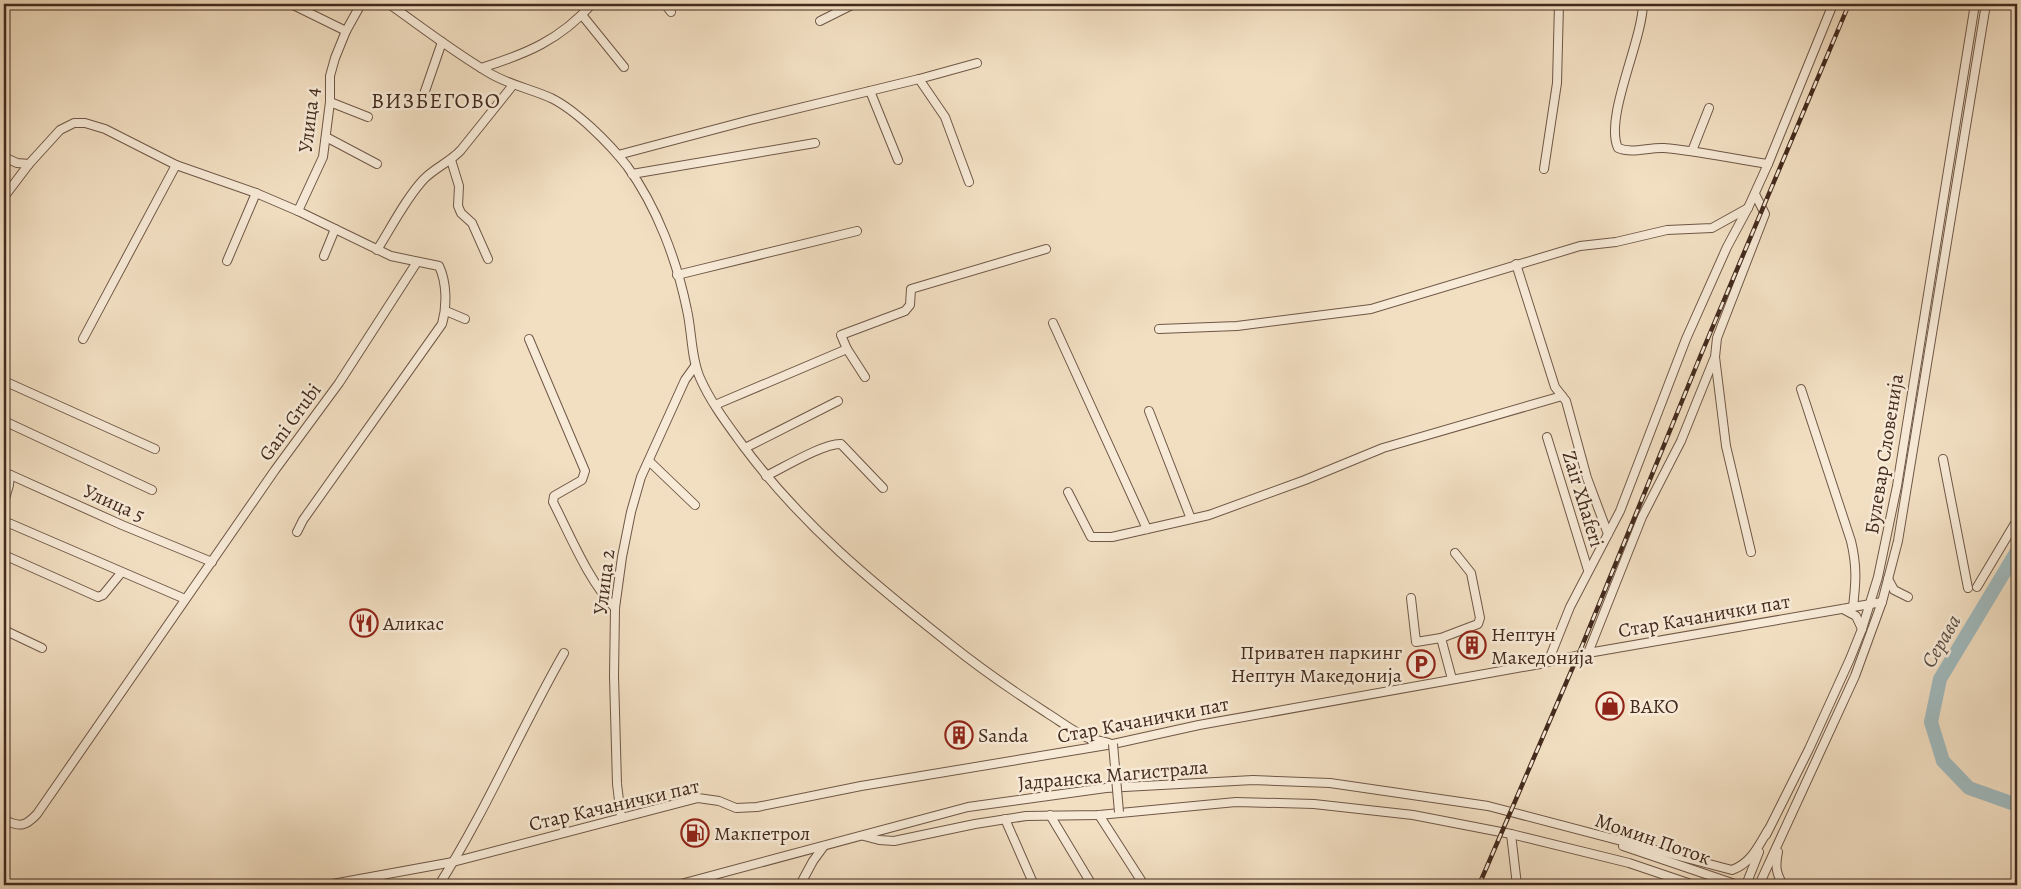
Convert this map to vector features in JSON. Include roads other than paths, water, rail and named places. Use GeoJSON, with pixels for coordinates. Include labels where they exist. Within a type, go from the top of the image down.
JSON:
{"type":"FeatureCollection","features":[{"type":"Feature","properties":{"kind":"street"},"geometry":{"type":"LineString","coordinates":[[291,4],[346,31]]}},
{"type":"Feature","properties":{"kind":"street","name":"Улица 4"},"geometry":{"type":"LineString","coordinates":[[298,211],[323,157],[330,102],[330,76],[335,58],[346,31],[361,4]]}},
{"type":"Feature","properties":{"kind":"street"},"geometry":{"type":"LineString","coordinates":[[388,4],[481,68],[513,85],[534,91],[566,107],[618,155],[632,174],[651,207],[678,275],[692,335],[695,366],[715,405],[766,476],[811,526],[854,566],[990,675],[1088,738],[1113,744],[1119,812]]}},
{"type":"Feature","properties":{"kind":"street"},"geometry":{"type":"LineString","coordinates":[[481,68],[542,45],[560,34],[592,4]]}},
{"type":"Feature","properties":{"kind":"street"},"geometry":{"type":"LineString","coordinates":[[665,4],[672,12]]}},
{"type":"Feature","properties":{"kind":"street"},"geometry":{"type":"LineString","coordinates":[[820,21],[854,4]]}},
{"type":"Feature","properties":{"kind":"street"},"geometry":{"type":"LineString","coordinates":[[1544,169],[1557,83],[1559,4]]}},
{"type":"Feature","properties":{"kind":"street"},"geometry":{"type":"LineString","coordinates":[[1643,4],[1638,37],[1620,94],[1615,142],[1618,148],[1624,150],[1661,148],[1692,151],[1768,164]]}},
{"type":"Feature","properties":{"kind":"street"},"geometry":{"type":"LineString","coordinates":[[1548,662],[1570,607],[1620,511],[1690,331],[1728,247],[1755,194],[1834,4]]}},
{"type":"Feature","properties":{"kind":"street","name":"Булевар Словенија"},"geometry":{"type":"LineString","coordinates":[[1746,885],[1768,830],[1831,702],[1862,629],[1889,530],[1975,4]]}},
{"type":"Feature","properties":{"kind":"street","name":"Булевар Словенија"},"geometry":{"type":"LineString","coordinates":[[1759,885],[1846,696],[1866,647],[1882,602],[1898,541],[1986,4]]}},
{"type":"Feature","properties":{"kind":"street"},"geometry":{"type":"LineString","coordinates":[[582,15],[624,67]]}},
{"type":"Feature","properties":{"kind":"street"},"geometry":{"type":"LineString","coordinates":[[424,94],[442,42]]}},
{"type":"Feature","properties":{"kind":"street"},"geometry":{"type":"LineString","coordinates":[[618,155],[978,63]]}},
{"type":"Feature","properties":{"kind":"street"},"geometry":{"type":"LineString","coordinates":[[919,79],[945,117],[969,182]]}},
{"type":"Feature","properties":{"kind":"street"},"geometry":{"type":"LineString","coordinates":[[377,250],[417,187],[434,170],[451,160],[513,85]]}},
{"type":"Feature","properties":{"kind":"street"},"geometry":{"type":"LineString","coordinates":[[870,91],[898,160]]}},
{"type":"Feature","properties":{"kind":"street"},"geometry":{"type":"LineString","coordinates":[[330,102],[368,118]]}},
{"type":"Feature","properties":{"kind":"street"},"geometry":{"type":"LineString","coordinates":[[1692,151],[1709,108]]}},
{"type":"Feature","properties":{"kind":"street"},"geometry":{"type":"LineString","coordinates":[[4,197],[29,164],[60,130],[74,124],[85,123],[105,129],[176,165],[256,193],[298,211],[391,256],[440,266],[446,311],[438,331],[303,520],[297,532]]}},
{"type":"Feature","properties":{"kind":"street"},"geometry":{"type":"LineString","coordinates":[[326,137],[377,164]]}},
{"type":"Feature","properties":{"kind":"street"},"geometry":{"type":"LineString","coordinates":[[632,174],[815,143]]}},
{"type":"Feature","properties":{"kind":"street"},"geometry":{"type":"LineString","coordinates":[[4,157],[17,163],[29,164]]}},
{"type":"Feature","properties":{"kind":"street"},"geometry":{"type":"LineString","coordinates":[[451,160],[459,186],[458,206],[461,214],[472,223],[488,259]]}},
{"type":"Feature","properties":{"kind":"street"},"geometry":{"type":"LineString","coordinates":[[83,339],[176,165]]}},
{"type":"Feature","properties":{"kind":"street"},"geometry":{"type":"LineString","coordinates":[[4,179],[13,184]]}},
{"type":"Feature","properties":{"kind":"street"},"geometry":{"type":"LineString","coordinates":[[227,261],[256,193]]}},
{"type":"Feature","properties":{"kind":"street"},"geometry":{"type":"LineString","coordinates":[[1750,552],[1726,446],[1715,356],[1717,338],[1765,214],[1755,194]]}},
{"type":"Feature","properties":{"kind":"street"},"geometry":{"type":"LineString","coordinates":[[1159,329],[1237,326],[1371,309],[1580,246],[1616,242],[1667,230],[1712,228],[1748,208]]}},
{"type":"Feature","properties":{"kind":"street"},"geometry":{"type":"LineString","coordinates":[[324,256],[336,229]]}},
{"type":"Feature","properties":{"kind":"street"},"geometry":{"type":"LineString","coordinates":[[678,275],[857,231]]}},
{"type":"Feature","properties":{"kind":"street"},"geometry":{"type":"LineString","coordinates":[[865,378],[841,336],[905,311],[910,305],[911,289],[1046,249]]}},
{"type":"Feature","properties":{"kind":"street","name":"Gani Grubi"},"geometry":{"type":"LineString","coordinates":[[4,820],[17,826],[29,823],[37,814],[275,470],[339,382],[417,262]]}},
{"type":"Feature","properties":{"kind":"street"},"geometry":{"type":"LineString","coordinates":[[1516,264],[1555,387],[1566,401],[1587,478],[1608,534]]}},
{"type":"Feature","properties":{"kind":"street"},"geometry":{"type":"LineString","coordinates":[[446,311],[465,319]]}},
{"type":"Feature","properties":{"kind":"street"},"geometry":{"type":"LineString","coordinates":[[1053,324],[1147,529]]}},
{"type":"Feature","properties":{"kind":"street"},"geometry":{"type":"LineString","coordinates":[[529,339],[585,471],[582,480],[554,496],[552,502],[605,598],[615,608]]}},
{"type":"Feature","properties":{"kind":"street"},"geometry":{"type":"LineString","coordinates":[[715,405],[847,349]]}},
{"type":"Feature","properties":{"kind":"street"},"geometry":{"type":"LineString","coordinates":[[1588,653],[1642,518],[1681,441],[1715,356]]}},
{"type":"Feature","properties":{"kind":"street","name":"Улица 2"},"geometry":{"type":"LineString","coordinates":[[622,817],[617,784],[615,608],[630,512],[641,477],[685,380],[695,366]]}},
{"type":"Feature","properties":{"kind":"street"},"geometry":{"type":"LineString","coordinates":[[4,381],[155,449]]}},
{"type":"Feature","properties":{"kind":"street"},"geometry":{"type":"LineString","coordinates":[[1801,389],[1855,555],[1857,577],[1853,607]]}},
{"type":"Feature","properties":{"kind":"street"},"geometry":{"type":"LineString","coordinates":[[1068,492],[1091,538],[1112,536],[1209,515],[1305,480],[1384,448],[1562,396]]}},
{"type":"Feature","properties":{"kind":"street"},"geometry":{"type":"LineString","coordinates":[[745,448],[838,401]]}},
{"type":"Feature","properties":{"kind":"street"},"geometry":{"type":"LineString","coordinates":[[1149,411],[1191,519]]}},
{"type":"Feature","properties":{"kind":"street"},"geometry":{"type":"LineString","coordinates":[[4,421],[152,490]]}},
{"type":"Feature","properties":{"kind":"street","name":"Zair Xhaferi"},"geometry":{"type":"LineString","coordinates":[[1548,437],[1588,570]]}},
{"type":"Feature","properties":{"kind":"street"},"geometry":{"type":"LineString","coordinates":[[766,476],[834,444],[841,444],[883,488]]}},
{"type":"Feature","properties":{"kind":"street"},"geometry":{"type":"LineString","coordinates":[[1943,459],[1968,588]]}},
{"type":"Feature","properties":{"kind":"street"},"geometry":{"type":"LineString","coordinates":[[649,461],[695,505]]}},
{"type":"Feature","properties":{"kind":"street"},"geometry":{"type":"LineString","coordinates":[[4,502],[10,485],[7,473]]}},
{"type":"Feature","properties":{"kind":"street","name":"Улица 5"},"geometry":{"type":"LineString","coordinates":[[7,473],[212,562]]}},
{"type":"Feature","properties":{"kind":"street"},"geometry":{"type":"LineString","coordinates":[[1976,587],[2017,520]]}},
{"type":"Feature","properties":{"kind":"street"},"geometry":{"type":"LineString","coordinates":[[4,521],[185,600]]}},
{"type":"Feature","properties":{"kind":"street"},"geometry":{"type":"LineString","coordinates":[[1411,598],[1416,642],[1441,638],[1478,624],[1480,618],[1471,573],[1455,553]]}},
{"type":"Feature","properties":{"kind":"street"},"geometry":{"type":"LineString","coordinates":[[4,555],[98,597],[103,595],[121,573]]}},
{"type":"Feature","properties":{"kind":"street"},"geometry":{"type":"LineString","coordinates":[[1888,579],[1894,590],[1908,598]]}},
{"type":"Feature","properties":{"kind":"street","name":"Стар Качанички пат"},"geometry":{"type":"LineString","coordinates":[[327,885],[454,862],[698,798],[719,801],[736,808],[757,807],[862,786],[1113,744],[1199,725],[1452,680],[1588,653],[1882,602]]}},
{"type":"Feature","properties":{"kind":"street"},"geometry":{"type":"LineString","coordinates":[[1841,608],[1856,616],[1862,629]]}},
{"type":"Feature","properties":{"kind":"street"},"geometry":{"type":"LineString","coordinates":[[4,630],[42,648]]}},
{"type":"Feature","properties":{"kind":"street"},"geometry":{"type":"LineString","coordinates":[[1441,638],[1452,680]]}},
{"type":"Feature","properties":{"kind":"street"},"geometry":{"type":"LineString","coordinates":[[439,885],[473,829],[538,698],[564,653]]}},
{"type":"Feature","properties":{"kind":"street"},"geometry":{"type":"LineString","coordinates":[[1783,885],[1777,875],[1775,864],[1779,851],[1825,749],[1846,696]]}},
{"type":"Feature","properties":{"kind":"street","name":"Јадранска Магистрала"},"geometry":{"type":"LineString","coordinates":[[677,885],[968,807],[1106,788],[1253,780],[1330,783],[1488,806],[1558,824]]}},
{"type":"Feature","properties":{"kind":"street"},"geometry":{"type":"LineString","coordinates":[[863,835],[879,840],[894,841],[1005,819],[1050,815],[1099,815],[1236,802],[1305,803],[1414,815],[1511,834],[1629,863],[1694,885]]}},
{"type":"Feature","properties":{"kind":"street"},"geometry":{"type":"LineString","coordinates":[[1050,815],[1092,885]]}},
{"type":"Feature","properties":{"kind":"street"},"geometry":{"type":"LineString","coordinates":[[1099,815],[1144,885]]}},
{"type":"Feature","properties":{"kind":"street"},"geometry":{"type":"LineString","coordinates":[[1005,819],[1034,885]]}},
{"type":"Feature","properties":{"kind":"street"},"geometry":{"type":"LineString","coordinates":[[1558,824],[1732,870],[1741,867],[1750,859],[1768,830]]}},
{"type":"Feature","properties":{"kind":"street","name":"Момин Поток"},"geometry":{"type":"LineString","coordinates":[[1558,824],[1738,885]]}},
{"type":"Feature","properties":{"kind":"street"},"geometry":{"type":"LineString","coordinates":[[1511,834],[1517,885]]}},
{"type":"Feature","properties":{"kind":"street"},"geometry":{"type":"LineString","coordinates":[[800,885],[813,861],[824,846]]}},
{"type":"Feature","properties":{"kind":"waterway","name":"Серава"},"geometry":{"type":"LineString","coordinates":[[2017,551],[1940,679],[1931,722],[1943,761],[1969,788],[2017,805]]}},
{"type":"Feature","properties":{"kind":"railway"},"geometry":{"type":"LineString","coordinates":[[1479,885],[1582,646],[1700,357],[1849,4]]}},
{"type":"Feature","properties":{"kind":"place","name":"Аликас"},"geometry":{"type":"Point","coordinates":[364,623]}},
{"type":"Feature","properties":{"kind":"place","name":"Нептун Македонија"},"geometry":{"type":"Point","coordinates":[1472,645]}},
{"type":"Feature","properties":{"kind":"place","name":"Приватен паркинг Нептун Македонија"},"geometry":{"type":"Point","coordinates":[1421,664]}},
{"type":"Feature","properties":{"kind":"place","name":"BAKO"},"geometry":{"type":"Point","coordinates":[1610,706]}},
{"type":"Feature","properties":{"kind":"place","name":"Sanda"},"geometry":{"type":"Point","coordinates":[959,735]}},
{"type":"Feature","properties":{"kind":"place","name":"Макпетрол"},"geometry":{"type":"Point","coordinates":[695,833]}},
{"type":"Feature","properties":{"kind":"district","name":"ВИЗБЕГОВО"},"geometry":{"type":"Point","coordinates":[436,101]}}]}
